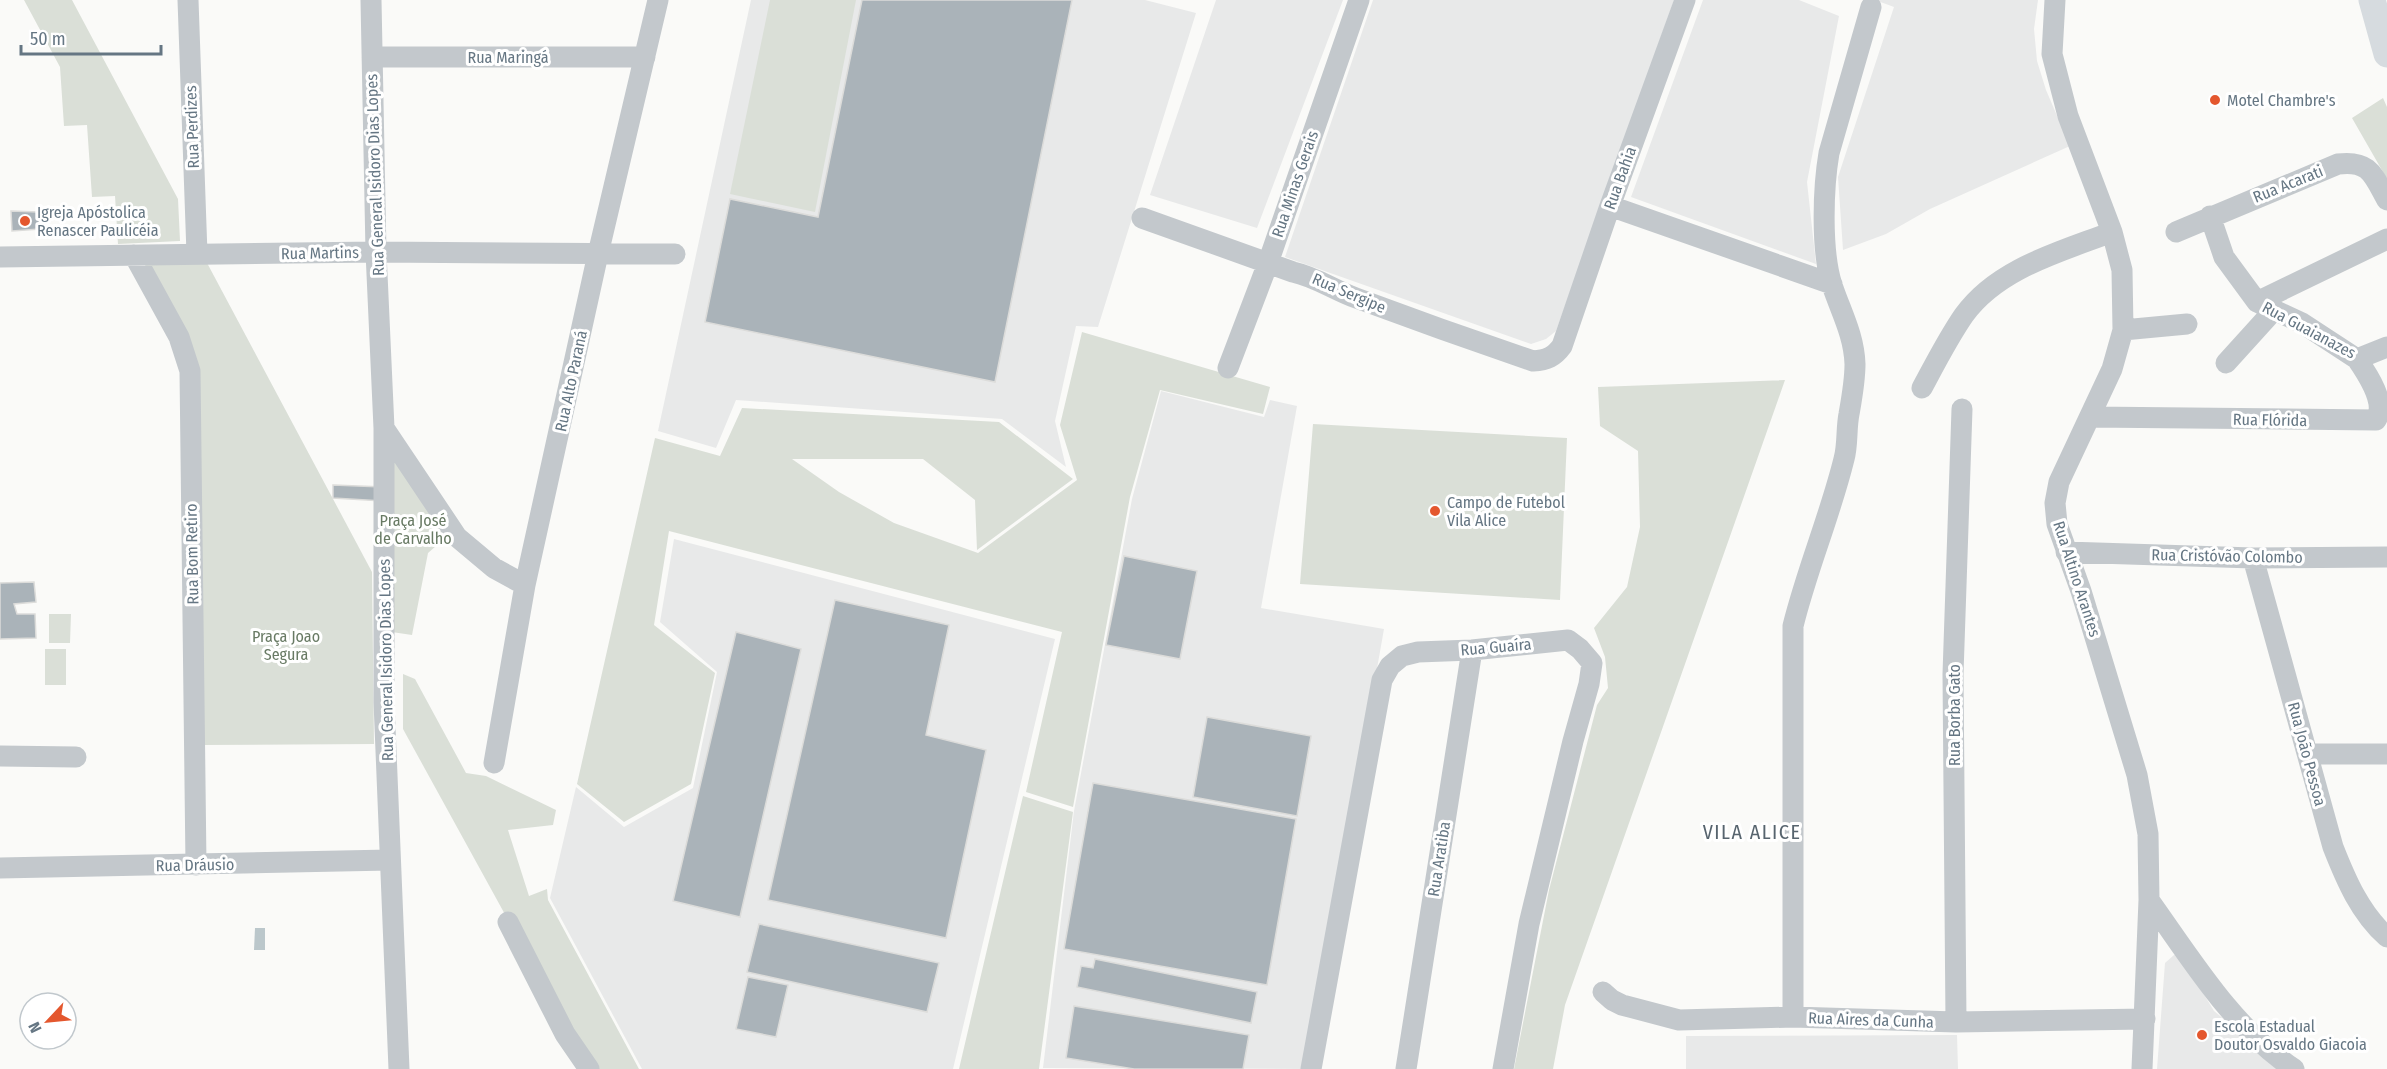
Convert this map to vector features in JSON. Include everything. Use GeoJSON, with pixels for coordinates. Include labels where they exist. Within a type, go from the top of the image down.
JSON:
{"type":"FeatureCollection","features":[{"type":"Feature","properties":{"kind":"main road"},"geometry":{"type":"LineString","coordinates":[[2372,0],[2387,54]]}},
{"type":"Feature","properties":{"kind":"street","name":"Rua Perdizes"},"geometry":{"type":"LineString","coordinates":[[188,0],[197,254]]}},
{"type":"Feature","properties":{"kind":"street","name":"Rua General Isidoro Dias Lopes"},"geometry":{"type":"LineString","coordinates":[[371,0],[376,252],[384,428],[384,702],[399,1069]]}},
{"type":"Feature","properties":{"kind":"street","name":"Rua Alto Paraná"},"geometry":{"type":"LineString","coordinates":[[494,764],[525,585],[598,254],[658,0]]}},
{"type":"Feature","properties":{"kind":"street","name":"Rua Minas Gerais"},"geometry":{"type":"LineString","coordinates":[[1228,368],[1268,263],[1359,0]]}},
{"type":"Feature","properties":{"kind":"street","name":"Rua Bahia"},"geometry":{"type":"LineString","coordinates":[[1555,355],[1562,346],[1685,0]]}},
{"type":"Feature","properties":{"kind":"street","name":"Rua Altino Arantes"},"geometry":{"type":"LineString","coordinates":[[2055,0],[2052,54],[2068,116],[2112,232],[2122,270],[2123,330],[2112,369],[2059,482],[2056,524],[2081,591],[2136,776],[2148,834],[2142,1069]]}},
{"type":"Feature","properties":{"kind":"street"},"geometry":{"type":"LineString","coordinates":[[1793,1017],[1793,626],[1802,590],[1845,458],[1848,415],[1854,389],[1855,362],[1851,335],[1832,284],[1826,243],[1825,175],[1869,6]]}},
{"type":"Feature","properties":{"kind":"street","name":"Rua Maringá"},"geometry":{"type":"LineString","coordinates":[[372,57],[645,57]]}},
{"type":"Feature","properties":{"kind":"street","name":"Rua Acarati"},"geometry":{"type":"LineString","coordinates":[[2176,232],[2338,164],[2364,165],[2371,171],[2387,200]]}},
{"type":"Feature","properties":{"kind":"street"},"geometry":{"type":"LineString","coordinates":[[1610,206],[1832,284]]}},
{"type":"Feature","properties":{"kind":"street","name":"Rua Guaianazes"},"geometry":{"type":"LineString","coordinates":[[2210,216],[2224,257],[2266,306],[2302,323],[2357,359],[2387,346]]}},
{"type":"Feature","properties":{"kind":"street","name":"Rua Sergipe"},"geometry":{"type":"LineString","coordinates":[[1142,218],[1308,275],[1346,295],[1533,362],[1555,355]]}},
{"type":"Feature","properties":{"kind":"street"},"geometry":{"type":"LineString","coordinates":[[1922,388],[1964,315],[1982,295],[2028,264],[2112,232]]}},
{"type":"Feature","properties":{"kind":"street"},"geometry":{"type":"LineString","coordinates":[[2226,363],[2266,306],[2387,239]]}},
{"type":"Feature","properties":{"kind":"street","name":"Rua Martins"},"geometry":{"type":"LineString","coordinates":[[0,257],[376,252],[675,254]]}},
{"type":"Feature","properties":{"kind":"street","name":"Rua Bom Retiro"},"geometry":{"type":"LineString","coordinates":[[134,255],[179,337],[190,371],[196,865]]}},
{"type":"Feature","properties":{"kind":"street"},"geometry":{"type":"LineString","coordinates":[[2123,330],[2187,324]]}},
{"type":"Feature","properties":{"kind":"street","name":"Rua Flórida"},"geometry":{"type":"LineString","coordinates":[[2091,417],[2376,420],[2383,416],[2384,398],[2357,359]]}},
{"type":"Feature","properties":{"kind":"street","name":"Rua Borba Gato"},"geometry":{"type":"LineString","coordinates":[[1956,1022],[1953,674],[1962,409]]}},
{"type":"Feature","properties":{"kind":"street"},"geometry":{"type":"LineString","coordinates":[[384,428],[457,537],[494,568],[525,585]]}},
{"type":"Feature","properties":{"kind":"street","name":"Rua Cristóvão Colombo"},"geometry":{"type":"LineString","coordinates":[[2066,552],[2253,558],[2387,557]]}},
{"type":"Feature","properties":{"kind":"street","name":"Rua João Pessoa"},"geometry":{"type":"LineString","coordinates":[[2253,558],[2333,847],[2345,878],[2374,925],[2387,937]]}},
{"type":"Feature","properties":{"kind":"street","name":"Rua Guaíra"},"geometry":{"type":"LineString","coordinates":[[1311,1069],[1382,680],[1390,666],[1402,656],[1418,652],[1472,650],[1568,640],[1580,649],[1592,663],[1589,684],[1529,924],[1503,1069]]}},
{"type":"Feature","properties":{"kind":"street","name":"Rua Aratiba"},"geometry":{"type":"LineString","coordinates":[[1406,1069],[1472,650]]}},
{"type":"Feature","properties":{"kind":"street"},"geometry":{"type":"LineString","coordinates":[[2308,754],[2387,754]]}},
{"type":"Feature","properties":{"kind":"street"},"geometry":{"type":"LineString","coordinates":[[0,756],[76,758]]}},
{"type":"Feature","properties":{"kind":"street","name":"Rua Dráusio"},"geometry":{"type":"LineString","coordinates":[[0,868],[390,860]]}},
{"type":"Feature","properties":{"kind":"street"},"geometry":{"type":"LineString","coordinates":[[2148,900],[2223,1003],[2251,1034],[2294,1069]]}},
{"type":"Feature","properties":{"kind":"street"},"geometry":{"type":"LineString","coordinates":[[508,922],[565,1034],[589,1069]]}},
{"type":"Feature","properties":{"kind":"street","name":"Rua Aires da Cunha"},"geometry":{"type":"LineString","coordinates":[[1603,992],[1622,1005],[1679,1020],[1793,1017],[1956,1022],[2145,1019]]}},
{"type":"Feature","properties":{"kind":"shaded area"},"geometry":{"type":"Polygon","coordinates":[[[751,0],[1145,0],[1196,13],[1098,327],[1076,326],[1055,421],[1066,467],[1002,419],[736,400],[716,448],[658,431],[751,0]]]}},
{"type":"Feature","properties":{"kind":"shaded area"},"geometry":{"type":"Polygon","coordinates":[[[1216,0],[1343,0],[1257,228],[1150,195],[1216,0]]]}},
{"type":"Feature","properties":{"kind":"shaded area"},"geometry":{"type":"Polygon","coordinates":[[[1373,0],[1674,0],[1556,331],[1546,339],[1531,344],[1285,257],[1373,0]]]}},
{"type":"Feature","properties":{"kind":"shaded area"},"geometry":{"type":"Polygon","coordinates":[[[1703,0],[1799,0],[1839,16],[1807,182],[1816,264],[1631,197],[1703,0]]]}},
{"type":"Feature","properties":{"kind":"shaded area"},"geometry":{"type":"Polygon","coordinates":[[[1875,0],[2038,0],[2034,29],[2037,61],[2046,90],[2070,146],[1930,209],[1886,234],[1843,250],[1838,177],[1894,7],[1875,0]]]}},
{"type":"Feature","properties":{"kind":"shaded area"},"geometry":{"type":"Polygon","coordinates":[[[1161,391],[1264,417],[1270,400],[1297,406],[1261,608],[1384,629],[1306,1069],[1043,1068],[1074,811],[1132,499],[1161,391]]]}},
{"type":"Feature","properties":{"kind":"shaded area"},"geometry":{"type":"Polygon","coordinates":[[[674,539],[1055,639],[953,1069],[642,1069],[550,898],[576,787],[624,827],[693,788],[717,672],[660,622],[674,539]]]}},
{"type":"Feature","properties":{"kind":"shaded area"},"geometry":{"type":"Polygon","coordinates":[[[255,928],[265,928],[265,950],[254,950],[255,928]]]}},
{"type":"Feature","properties":{"kind":"shaded area","name":"Escola Estadual Doutor Osvaldo Giacoia"},"geometry":{"type":"Polygon","coordinates":[[[2174,955],[2180,955],[2214,1011],[2284,1069],[2157,1069],[2165,963],[2174,955]]]}},
{"type":"Feature","properties":{"kind":"shaded area"},"geometry":{"type":"Polygon","coordinates":[[[1957,1035],[1958,1069],[1686,1069],[1686,1036],[1957,1035]]]}},
{"type":"Feature","properties":{"kind":"green space"},"geometry":{"type":"Polygon","coordinates":[[[24,0],[72,0],[178,199],[180,241],[118,244],[115,196],[92,197],[87,125],[64,126],[60,67],[24,0]]]}},
{"type":"Feature","properties":{"kind":"green space"},"geometry":{"type":"Polygon","coordinates":[[[770,0],[856,0],[815,212],[730,194],[770,0]]]}},
{"type":"Feature","properties":{"kind":"green space"},"geometry":{"type":"Polygon","coordinates":[[[2383,98],[2387,107],[2387,179],[2352,118],[2383,98]]]}},
{"type":"Feature","properties":{"kind":"green space","name":"Praça Joao Segura"},"geometry":{"type":"Polygon","coordinates":[[[143,260],[206,261],[372,572],[374,744],[200,745],[196,388],[143,260]]]}},
{"type":"Feature","properties":{"kind":"green space"},"geometry":{"type":"Polygon","coordinates":[[[1082,332],[1270,387],[1263,414],[1160,390],[1130,497],[1073,807],[1026,792],[1062,632],[669,531],[654,625],[715,673],[691,784],[624,822],[577,784],[655,438],[720,456],[742,408],[999,422],[1073,479],[977,550],[975,500],[923,459],[792,459],[839,492],[894,523],[978,553],[1077,480],[1060,425],[1082,332]]]}},
{"type":"Feature","properties":{"kind":"green space"},"geometry":{"type":"Polygon","coordinates":[[[1785,380],[1565,1005],[1553,1069],[1514,1069],[1549,890],[1597,705],[1608,688],[1605,657],[1594,628],[1627,587],[1640,527],[1638,451],[1600,426],[1598,387],[1785,380]]]}},
{"type":"Feature","properties":{"kind":"green space","name":"Campo de Futebol Vila Alice"},"geometry":{"type":"Polygon","coordinates":[[[1313,424],[1567,438],[1560,600],[1300,584],[1313,424]]]}},
{"type":"Feature","properties":{"kind":"green space","name":"Praça José de Carvalho"},"geometry":{"type":"Polygon","coordinates":[[[385,443],[445,529],[444,539],[428,553],[412,635],[385,631],[385,443]]]}},
{"type":"Feature","properties":{"kind":"green space"},"geometry":{"type":"Polygon","coordinates":[[[49,614],[71,614],[70,643],[49,643],[49,614]]]}},
{"type":"Feature","properties":{"kind":"green space"},"geometry":{"type":"Polygon","coordinates":[[[45,649],[66,649],[66,685],[45,685],[45,649]]]}},
{"type":"Feature","properties":{"kind":"green space"},"geometry":{"type":"Polygon","coordinates":[[[403,674],[415,679],[466,773],[486,776],[556,810],[553,825],[508,830],[529,896],[547,889],[548,900],[639,1069],[595,1069],[568,1029],[403,729],[403,674]]]}},
{"type":"Feature","properties":{"kind":"green space"},"geometry":{"type":"Polygon","coordinates":[[[1023,796],[1073,812],[1039,1069],[959,1069],[1023,796]]]}},
{"type":"Feature","properties":{"kind":"building"},"geometry":{"type":"Polygon","coordinates":[[[862,0],[1072,0],[995,382],[705,322],[730,199],[818,217],[862,0]]]}},
{"type":"Feature","properties":{"kind":"building","name":"Igreja Apóstolica Renascer Paulicéia"},"geometry":{"type":"Polygon","coordinates":[[[11,211],[38,212],[40,229],[12,231],[11,211]]]}},
{"type":"Feature","properties":{"kind":"building"},"geometry":{"type":"Polygon","coordinates":[[[333,485],[383,487],[383,501],[333,498],[333,485]]]}},
{"type":"Feature","properties":{"kind":"building"},"geometry":{"type":"Polygon","coordinates":[[[1124,556],[1197,571],[1180,659],[1106,645],[1124,556]]]}},
{"type":"Feature","properties":{"kind":"building"},"geometry":{"type":"Polygon","coordinates":[[[34,582],[36,602],[14,604],[17,614],[35,614],[36,638],[0,639],[0,583],[34,582]]]}},
{"type":"Feature","properties":{"kind":"building"},"geometry":{"type":"Polygon","coordinates":[[[835,600],[949,625],[926,735],[986,750],[946,938],[768,900],[835,600]]]}},
{"type":"Feature","properties":{"kind":"building"},"geometry":{"type":"Polygon","coordinates":[[[736,632],[801,649],[740,917],[673,901],[736,632]]]}},
{"type":"Feature","properties":{"kind":"building"},"geometry":{"type":"Polygon","coordinates":[[[1207,717],[1311,736],[1297,816],[1193,797],[1207,717]]]}},
{"type":"Feature","properties":{"kind":"building"},"geometry":{"type":"Polygon","coordinates":[[[1093,783],[1296,819],[1267,985],[1064,949],[1093,783]]]}},
{"type":"Feature","properties":{"kind":"building"},"geometry":{"type":"Polygon","coordinates":[[[759,924],[939,963],[927,1012],[747,972],[759,924]]]}},
{"type":"Feature","properties":{"kind":"building"},"geometry":{"type":"Polygon","coordinates":[[[1095,959],[1257,992],[1251,1023],[1077,987],[1081,966],[1093,968],[1095,959]]]}},
{"type":"Feature","properties":{"kind":"building"},"geometry":{"type":"Polygon","coordinates":[[[748,977],[788,985],[776,1037],[736,1029],[748,977]]]}},
{"type":"Feature","properties":{"kind":"building"},"geometry":{"type":"Polygon","coordinates":[[[1074,1006],[1249,1035],[1243,1069],[1134,1069],[1066,1058],[1074,1006]]]}},
{"type":"Feature","properties":{"kind":"place","name":"Motel Chambre's"},"geometry":{"type":"Point","coordinates":[2215,100]}},
{"type":"Feature","properties":{"kind":"place","name":"Igreja Apóstolica Renascer Paulicéia"},"geometry":{"type":"Point","coordinates":[25,221]}},
{"type":"Feature","properties":{"kind":"place","name":"Campo de Futebol Vila Alice"},"geometry":{"type":"Point","coordinates":[1435,511]}},
{"type":"Feature","properties":{"kind":"place","name":"Escola Estadual Doutor Osvaldo Giacoia"},"geometry":{"type":"Point","coordinates":[2202,1035]}},
{"type":"Feature","properties":{"kind":"district","name":"VILA ALICE"},"geometry":{"type":"Point","coordinates":[1752,832]}}]}
